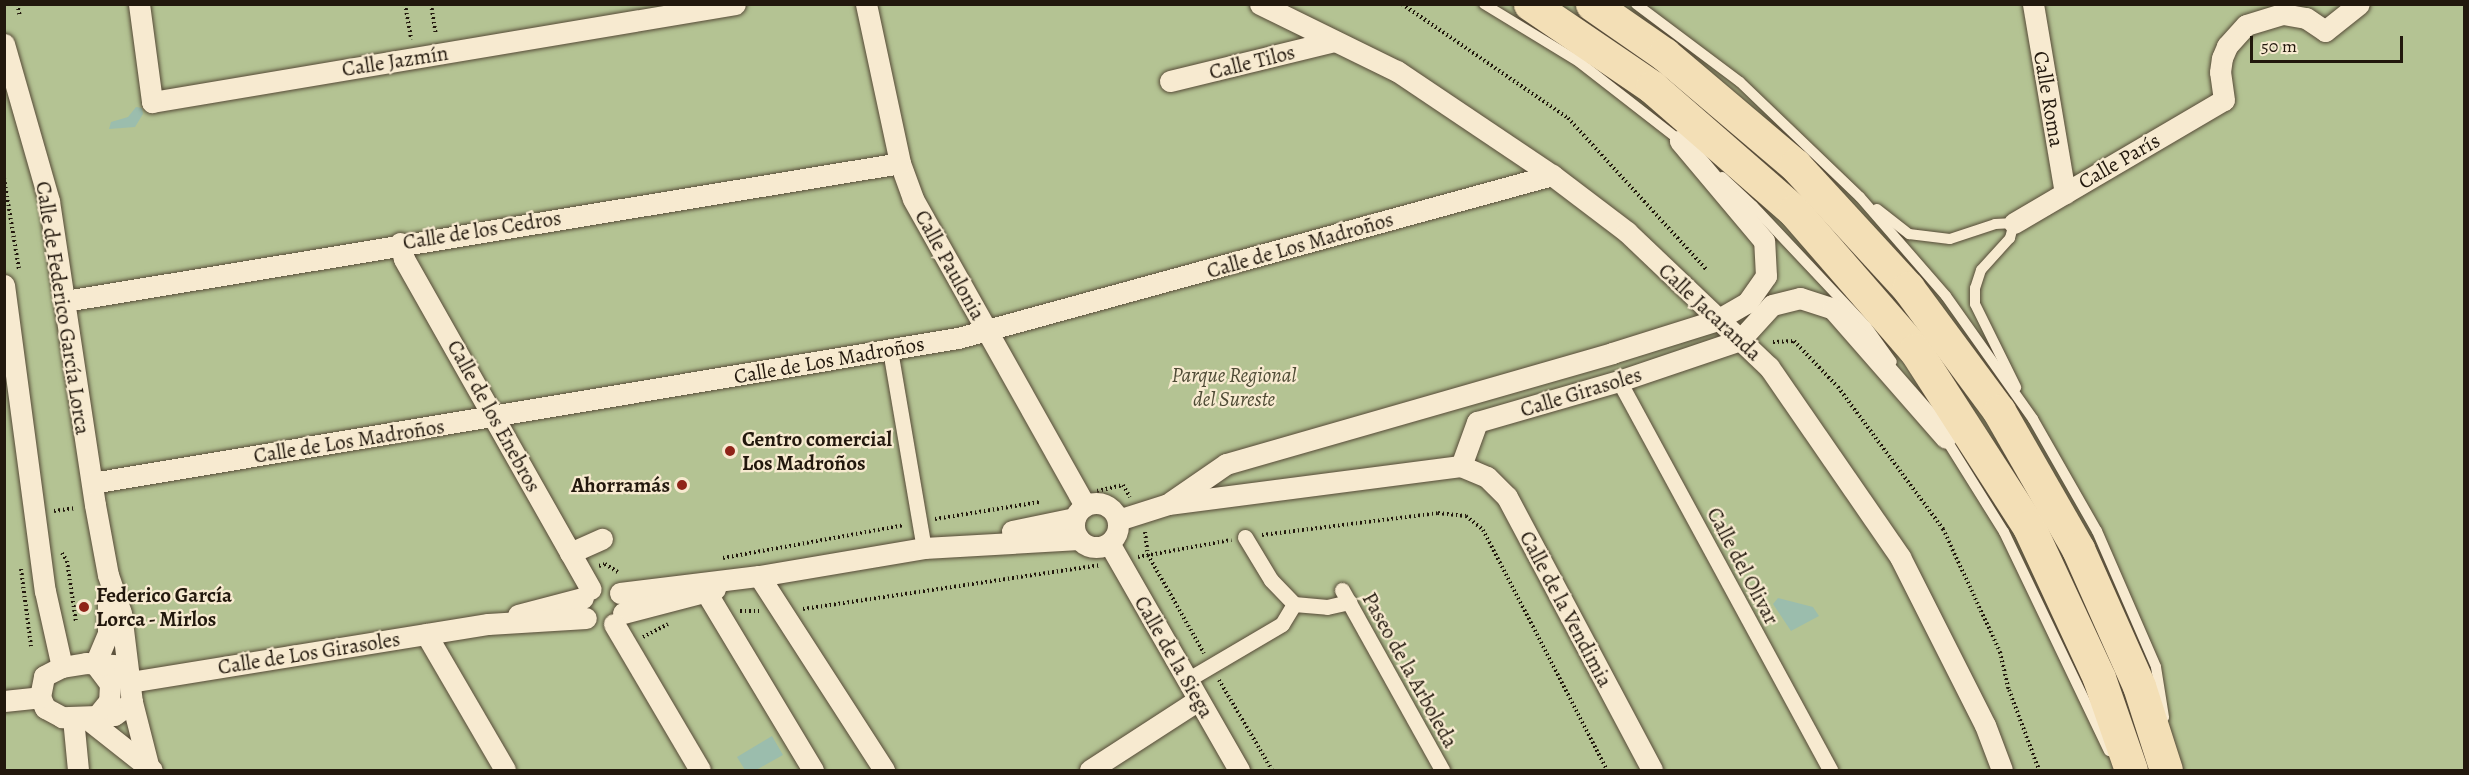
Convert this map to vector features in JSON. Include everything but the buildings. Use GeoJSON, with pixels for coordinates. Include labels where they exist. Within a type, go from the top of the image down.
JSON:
{"type":"FeatureCollection","features":[{"type":"Feature","properties":{"kind":"main road"},"geometry":{"type":"LineString","coordinates":[[1530,4],[1652,87],[1794,211],[1915,350],[2029,527],[2099,678],[2131,771]]}},
{"type":"Feature","properties":{"kind":"main road"},"geometry":{"type":"LineString","coordinates":[[1592,4],[1664,54],[1796,165],[1908,288],[1999,411],[2078,549],[2139,686],[2166,771]]}},
{"type":"Feature","properties":{"kind":"street","name":"Calle Jazmín"},"geometry":{"type":"LineString","coordinates":[[139,4],[152,102],[735,4]]}},
{"type":"Feature","properties":{"kind":"street","name":"Calle Paulonia"},"geometry":{"type":"LineString","coordinates":[[866,4],[900,163],[913,199],[988,332],[1080,506]]}},
{"type":"Feature","properties":{"kind":"street","name":"Calle Jacaranda"},"geometry":{"type":"LineString","coordinates":[[1260,4],[1397,71],[1552,175],[1627,232],[1769,367],[1900,557],[1985,725],[2002,771]]}},
{"type":"Feature","properties":{"kind":"street","name":"Calle Roma"},"geometry":{"type":"LineString","coordinates":[[2033,4],[2065,193]]}},
{"type":"Feature","properties":{"kind":"street"},"geometry":{"type":"LineString","coordinates":[[2271,10],[2306,18],[2325,31],[2359,4]]}},
{"type":"Feature","properties":{"kind":"street","name":"Calle París"},"geometry":{"type":"LineString","coordinates":[[2014,223],[2224,100],[2220,72],[2228,46],[2246,25],[2271,10]]}},
{"type":"Feature","properties":{"kind":"street","name":"Calle Tilos"},"geometry":{"type":"LineString","coordinates":[[1170,81],[1334,40]]}},
{"type":"Feature","properties":{"kind":"street","name":"Calle de Federico García Lorca"},"geometry":{"type":"LineString","coordinates":[[4,44],[50,201],[108,575],[121,613],[131,692],[150,768]]}},
{"type":"Feature","properties":{"kind":"street","name":"Calle Girasoles"},"geometry":{"type":"LineString","coordinates":[[1168,504],[1226,464],[1469,395],[1717,320],[1747,303],[1766,276],[1764,241],[1680,141]]}},
{"type":"Feature","properties":{"kind":"street","name":"Calle de los Cedros"},"geometry":{"type":"LineString","coordinates":[[65,301],[400,243],[900,163]]}},
{"type":"Feature","properties":{"kind":"street","name":"Calle de Los Madroños"},"geometry":{"type":"LineString","coordinates":[[92,483],[495,417],[988,332],[1552,175]]}},
{"type":"Feature","properties":{"kind":"street","name":"Calle de los Enebros"},"geometry":{"type":"LineString","coordinates":[[400,243],[404,259],[570,553],[585,594]]}},
{"type":"Feature","properties":{"kind":"street"},"geometry":{"type":"LineString","coordinates":[[4,285],[45,591],[62,667]]}},
{"type":"Feature","properties":{"kind":"street","name":"Calle Girasoles"},"geometry":{"type":"LineString","coordinates":[[1477,422],[1620,381],[1740,340],[1772,305],[1800,298],[1833,309],[1946,438]]}},
{"type":"Feature","properties":{"kind":"street"},"geometry":{"type":"LineString","coordinates":[[890,350],[924,548]]}},
{"type":"Feature","properties":{"kind":"street","name":"Calle del Olivar"},"geometry":{"type":"LineString","coordinates":[[1620,381],[1830,771]]}},
{"type":"Feature","properties":{"kind":"street"},"geometry":{"type":"LineString","coordinates":[[1461,466],[1477,422],[1469,395]]}},
{"type":"Feature","properties":{"kind":"street","name":"Calle Girasoles"},"geometry":{"type":"LineString","coordinates":[[1118,520],[1168,504],[1461,466]]}},
{"type":"Feature","properties":{"kind":"street","name":"Calle de la Vendimia"},"geometry":{"type":"LineString","coordinates":[[1461,466],[1487,477],[1507,497],[1652,771]]}},
{"type":"Feature","properties":{"kind":"street"},"geometry":{"type":"LineString","coordinates":[[620,601],[924,548],[1079,539],[1097,547],[1109,543],[1115,537],[1118,520],[1108,506],[1098,502],[956,545]]}},
{"type":"Feature","properties":{"kind":"street"},"geometry":{"type":"LineString","coordinates":[[1079,539],[1080,506]]}},
{"type":"Feature","properties":{"kind":"street"},"geometry":{"type":"LineString","coordinates":[[1187,680],[1282,624],[1294,604],[1271,580],[1245,537]]}},
{"type":"Feature","properties":{"kind":"street"},"geometry":{"type":"LineString","coordinates":[[570,553],[602,539]]}},
{"type":"Feature","properties":{"kind":"street","name":"Calle de la Siega"},"geometry":{"type":"LineString","coordinates":[[1109,543],[1239,771]]}},
{"type":"Feature","properties":{"kind":"street","name":"Calle de Federico García Lorca"},"geometry":{"type":"LineString","coordinates":[[95,664],[108,634],[108,575]]}},
{"type":"Feature","properties":{"kind":"street"},"geometry":{"type":"LineString","coordinates":[[620,601],[706,592],[757,577]]}},
{"type":"Feature","properties":{"kind":"street"},"geometry":{"type":"LineString","coordinates":[[757,577],[782,611],[884,771]]}},
{"type":"Feature","properties":{"kind":"street"},"geometry":{"type":"LineString","coordinates":[[620,601],[605,627],[585,594],[612,587],[620,601],[626,645],[700,771]]}},
{"type":"Feature","properties":{"kind":"street"},"geometry":{"type":"LineString","coordinates":[[706,592],[813,771]]}},
{"type":"Feature","properties":{"kind":"street","name":"Calle de Los Girasoles"},"geometry":{"type":"LineString","coordinates":[[85,717],[114,715],[131,692],[488,624],[585,594]]}},
{"type":"Feature","properties":{"kind":"street","name":"Paseo de la Arboleda"},"geometry":{"type":"LineString","coordinates":[[1294,604],[1327,607],[1346,596],[1442,771]]}},
{"type":"Feature","properties":{"kind":"street"},"geometry":{"type":"LineString","coordinates":[[426,634],[505,771]]}},
{"type":"Feature","properties":{"kind":"street"},"geometry":{"type":"LineString","coordinates":[[78,771],[85,717],[109,701],[110,692],[105,675],[95,664]]}},
{"type":"Feature","properties":{"kind":"street"},"geometry":{"type":"LineString","coordinates":[[131,692],[124,671],[113,665],[95,664],[62,667],[44,676],[40,697],[52,714],[85,717],[150,768]]}},
{"type":"Feature","properties":{"kind":"street"},"geometry":{"type":"LineString","coordinates":[[4,701],[40,697]]}},
{"type":"Feature","properties":{"kind":"street"},"geometry":{"type":"LineString","coordinates":[[1090,771],[1198,700]]}},
{"type":"Feature","properties":{"kind":"lane"},"geometry":{"type":"LineString","coordinates":[[1484,4],[1579,62],[1680,141],[1754,206],[1866,326],[1946,438],[2004,532],[2112,759],[2123,771]]}},
{"type":"Feature","properties":{"kind":"lane"},"geometry":{"type":"LineString","coordinates":[[1636,4],[1740,82],[1860,196],[1909,234],[1950,239],[1995,224],[2014,223],[2010,238],[1981,270],[1975,288],[1975,304],[2033,419],[2097,531],[2156,667],[2173,771]]}},
{"type":"Feature","properties":{"kind":"lane"},"geometry":{"type":"LineString","coordinates":[[1860,196],[1946,296],[2033,419]]}},
{"type":"Feature","properties":{"kind":"path"},"geometry":{"type":"LineString","coordinates":[[17,4],[20,16]]}},
{"type":"Feature","properties":{"kind":"path"},"geometry":{"type":"LineString","coordinates":[[405,4],[411,39],[417,38]]}},
{"type":"Feature","properties":{"kind":"path"},"geometry":{"type":"LineString","coordinates":[[430,36],[436,35],[431,4]]}},
{"type":"Feature","properties":{"kind":"path"},"geometry":{"type":"LineString","coordinates":[[1402,4],[1568,118],[1706,269]]}},
{"type":"Feature","properties":{"kind":"path"},"geometry":{"type":"LineString","coordinates":[[4,178],[13,232]]}},
{"type":"Feature","properties":{"kind":"path"},"geometry":{"type":"LineString","coordinates":[[1769,342],[1794,341],[1838,387],[1943,529],[2000,652],[2010,690],[2039,771]]}},
{"type":"Feature","properties":{"kind":"path"},"geometry":{"type":"LineString","coordinates":[[718,558],[920,522],[1080,506],[1123,485]]}},
{"type":"Feature","properties":{"kind":"path"},"geometry":{"type":"LineString","coordinates":[[1148,555],[1245,537],[1438,513],[1466,516],[1483,530],[1607,771]]}},
{"type":"Feature","properties":{"kind":"path"},"geometry":{"type":"LineString","coordinates":[[585,594],[605,564],[620,601]]}},
{"type":"Feature","properties":{"kind":"path"},"geometry":{"type":"LineString","coordinates":[[717,611],[782,611],[1095,566]]}},
{"type":"Feature","properties":{"kind":"path"},"geometry":{"type":"LineString","coordinates":[[626,645],[671,622]]}},
{"type":"Feature","properties":{"kind":"green space","name":"Parque Regional del Sureste"},"geometry":{"type":"Polygon","coordinates":[[[5,5],[2464,5],[2464,770],[5,770],[5,5]]]}},
{"type":"Feature","properties":{"kind":"shaded area"},"geometry":{"type":"Polygon","coordinates":[[[136,107],[142,108],[143,114],[135,127],[109,129],[111,122],[128,117],[136,107]]]}},
{"type":"Feature","properties":{"kind":"shaded area"},"geometry":{"type":"Polygon","coordinates":[[[1778,598],[1813,607],[1819,616],[1791,631],[1773,604],[1778,598]]]}},
{"type":"Feature","properties":{"kind":"shaded area"},"geometry":{"type":"Polygon","coordinates":[[[772,736],[783,755],[756,770],[745,770],[737,757],[772,736]]]}},
{"type":"Feature","properties":{"kind":"place","name":"Centro comercial Los Madroños"},"geometry":{"type":"Point","coordinates":[730,451]}},
{"type":"Feature","properties":{"kind":"place","name":"Ahorramás"},"geometry":{"type":"Point","coordinates":[682,485]}},
{"type":"Feature","properties":{"kind":"place","name":"Federico García Lorca - Mirlos"},"geometry":{"type":"Point","coordinates":[84,607]}}]}
